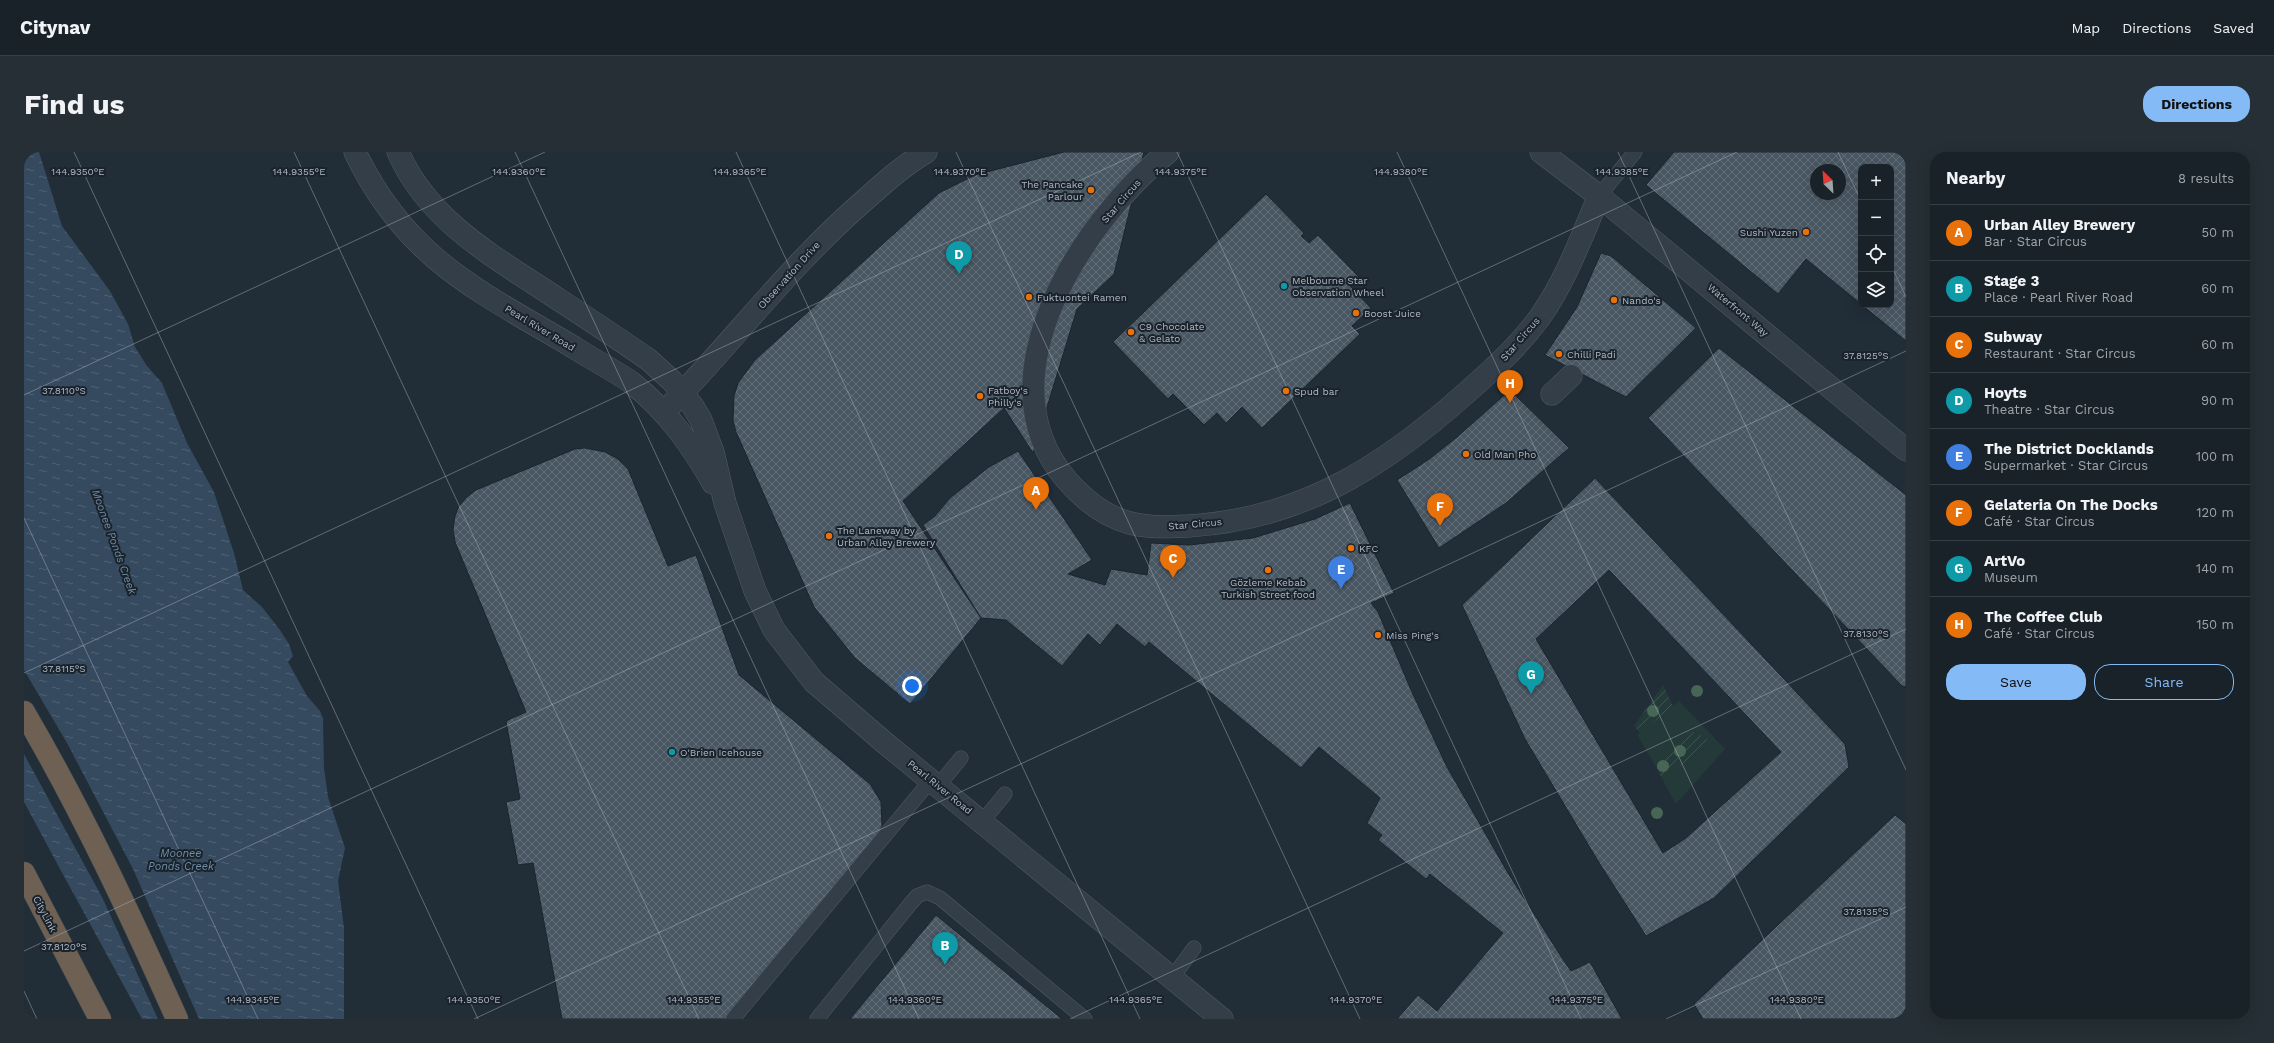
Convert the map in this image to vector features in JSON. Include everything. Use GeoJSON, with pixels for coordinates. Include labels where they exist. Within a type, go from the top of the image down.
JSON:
{"type":"FeatureCollection","features":[{"type":"Feature","properties":{"kind":"highway"},"geometry":{"type":"LineString","coordinates":[[24,712],[49,754],[108,868],[177,1019]]}},
{"type":"Feature","properties":{"kind":"highway","name":"CityLink"},"geometry":{"type":"LineString","coordinates":[[24,873],[100,1019]]}},
{"type":"Feature","properties":{"kind":"street","name":"Pearl River Road"},"geometry":{"type":"LineString","coordinates":[[355,152],[380,198],[408,234],[438,262],[477,290],[631,382],[664,412],[687,439],[725,503]]}},
{"type":"Feature","properties":{"kind":"street","name":"Pearl River Road"},"geometry":{"type":"LineString","coordinates":[[398,152],[412,178],[426,198],[467,238],[649,360],[661,370],[692,405],[707,433],[725,503],[755,591],[774,630],[793,657],[814,682],[1222,1019]]}},
{"type":"Feature","properties":{"kind":"street","name":"Star Circus"},"geometry":{"type":"LineString","coordinates":[[1168,152],[1154,164],[1108,212],[1069,272],[1051,307],[1042,331],[1035,357],[1033,377],[1033,408],[1037,429],[1054,464],[1068,482],[1080,495],[1102,512],[1129,523],[1162,527],[1219,524],[1288,506],[1325,492],[1359,475],[1432,423],[1516,348],[1540,317],[1566,276],[1599,196]]}},
{"type":"Feature","properties":{"kind":"street","name":"Waterfront Way"},"geometry":{"type":"LineString","coordinates":[[1541,152],[1599,196],[1906,450]]}},
{"type":"Feature","properties":{"kind":"street","name":"Waterfront Way"},"geometry":{"type":"LineString","coordinates":[[1552,152],[1568,172]]}},
{"type":"Feature","properties":{"kind":"street","name":"Observation Drive"},"geometry":{"type":"LineString","coordinates":[[664,412],[821,240],[912,156]]}},
{"type":"Feature","properties":{"kind":"street"},"geometry":{"type":"LineString","coordinates":[[1552,394],[1571,376]]}},
{"type":"Feature","properties":{"kind":"lane"},"geometry":{"type":"LineString","coordinates":[[1599,196],[1635,152]]}},
{"type":"Feature","properties":{"kind":"lane"},"geometry":{"type":"LineString","coordinates":[[733,1019],[935,783],[961,758]]}},
{"type":"Feature","properties":{"kind":"lane"},"geometry":{"type":"LineString","coordinates":[[982,822],[1005,794]]}},
{"type":"Feature","properties":{"kind":"lane"},"geometry":{"type":"LineString","coordinates":[[817,1019],[917,896],[927,892],[940,898],[1085,1019]]}},
{"type":"Feature","properties":{"kind":"lane"},"geometry":{"type":"LineString","coordinates":[[1172,978],[1194,948]]}},
{"type":"Feature","properties":{"kind":"green space"},"geometry":{"type":"Polygon","coordinates":[[[1663,685],[1673,706],[1640,733],[1634,726],[1663,685]]]}},
{"type":"Feature","properties":{"kind":"green space"},"geometry":{"type":"Polygon","coordinates":[[[1679,701],[1725,749],[1676,804],[1662,779],[1713,742],[1689,729],[1655,765],[1637,735],[1679,701]]]}},
{"type":"Feature","properties":{"kind":"green space"},"geometry":{"type":"Polygon","coordinates":[[[1689,729],[1713,742],[1662,779],[1655,765],[1689,729]]]}},
{"type":"Feature","properties":{"kind":"water","name":"Moonee Ponds Creek"},"geometry":{"type":"Polygon","coordinates":[[[24,152],[39,152],[62,226],[110,291],[128,324],[135,347],[147,366],[162,383],[187,443],[214,492],[234,553],[243,590],[262,607],[289,644],[293,656],[288,662],[307,696],[320,711],[323,718],[324,768],[328,797],[345,848],[338,881],[344,928],[344,1019],[33,1019],[24,954],[24,152]]]}},
{"type":"Feature","properties":{"kind":"pier"},"geometry":{"type":"Polygon","coordinates":[[[24,670],[67,743],[133,869],[199,1019],[158,1019],[102,897],[24,754],[24,670]]]}},
{"type":"Feature","properties":{"kind":"pier"},"geometry":{"type":"Polygon","coordinates":[[[24,802],[142,1019],[31,1019],[24,969],[24,802]]]}},
{"type":"Feature","properties":{"kind":"building"},"geometry":{"type":"Polygon","coordinates":[[[1064,152],[1144,152],[1114,274],[1077,309],[1033,453],[1004,408],[903,501],[981,618],[910,704],[855,658],[814,607],[736,432],[733,420],[734,396],[738,383],[755,360],[939,193],[975,175],[1064,152]]]}},
{"type":"Feature","properties":{"kind":"building"},"geometry":{"type":"Polygon","coordinates":[[[1674,152],[1906,152],[1906,341],[1866,308],[1894,308],[1894,164],[1858,164],[1858,302],[1806,259],[1778,294],[1646,185],[1674,152]]]}},
{"type":"Feature","properties":{"kind":"building"},"geometry":{"type":"Polygon","coordinates":[[[1266,194],[1304,233],[1301,236],[1309,243],[1318,235],[1359,277],[1350,286],[1371,308],[1352,326],[1360,334],[1262,428],[1242,407],[1226,423],[1217,413],[1204,425],[1173,394],[1168,399],[1113,342],[1266,194]]]}},
{"type":"Feature","properties":{"kind":"building"},"geometry":{"type":"Polygon","coordinates":[[[1601,253],[1611,256],[1696,328],[1626,397],[1545,355],[1577,307],[1601,253]]]}},
{"type":"Feature","properties":{"kind":"building"},"geometry":{"type":"Polygon","coordinates":[[[1719,348],[1906,495],[1906,687],[1902,686],[1648,418],[1719,348]]]}},
{"type":"Feature","properties":{"kind":"building"},"geometry":{"type":"Polygon","coordinates":[[[1510,390],[1569,448],[1506,503],[1439,548],[1397,480],[1428,460],[1456,438],[1510,390]]]}},
{"type":"Feature","properties":{"kind":"building","name":"O'Brien Icehouse"},"geometry":{"type":"Polygon","coordinates":[[[585,448],[605,452],[618,459],[628,469],[668,566],[696,555],[739,675],[870,784],[881,802],[882,826],[877,840],[726,1019],[562,1019],[533,863],[518,865],[506,802],[520,799],[506,721],[526,712],[455,542],[453,529],[455,516],[459,506],[476,490],[575,449],[585,448]]]}},
{"type":"Feature","properties":{"kind":"building"},"geometry":{"type":"Polygon","coordinates":[[[1018,451],[1092,560],[1068,574],[1105,585],[1111,569],[1147,575],[1151,543],[1189,545],[1253,538],[1315,519],[1350,503],[1394,593],[1371,603],[1378,612],[1411,690],[1447,767],[1508,873],[1564,961],[1571,971],[1590,962],[1622,1019],[1397,1019],[1418,995],[1437,1011],[1503,933],[1430,874],[1426,879],[1378,840],[1382,835],[1367,823],[1380,798],[1319,747],[1301,768],[1149,642],[1145,647],[1117,624],[1100,645],[1088,634],[1062,666],[1006,620],[981,618],[923,525],[935,516],[950,498],[989,467],[1018,451]]]}},
{"type":"Feature","properties":{"kind":"building"},"geometry":{"type":"Polygon","coordinates":[[[1595,478],[1845,744],[1849,767],[1714,898],[1646,936],[1598,861],[1525,739],[1462,605],[1595,478]],[[1609,570],[1536,639],[1663,853],[1686,838],[1781,752],[1609,570]]]}},
{"type":"Feature","properties":{"kind":"building"},"geometry":{"type":"Polygon","coordinates":[[[1895,815],[1906,824],[1906,1019],[1703,1019],[1694,1004],[1895,815]]]}},
{"type":"Feature","properties":{"kind":"building"},"geometry":{"type":"Polygon","coordinates":[[[936,915],[1062,1019],[850,1019],[936,915]]]}},
{"type":"Feature","properties":{"kind":"place","name":"The Pancake Parlour"},"geometry":{"type":"Point","coordinates":[1091,190]}},
{"type":"Feature","properties":{"kind":"place","name":"Sushi Yuzen"},"geometry":{"type":"Point","coordinates":[1806,232]}},
{"type":"Feature","properties":{"kind":"place","name":"Hoyts"},"geometry":{"type":"Point","coordinates":[959,274]}},
{"type":"Feature","properties":{"kind":"place","name":"Melbourne Star Observation Wheel"},"geometry":{"type":"Point","coordinates":[1284,286]}},
{"type":"Feature","properties":{"kind":"place","name":"Fuktuontei Ramen"},"geometry":{"type":"Point","coordinates":[1029,297]}},
{"type":"Feature","properties":{"kind":"place","name":"Nando's"},"geometry":{"type":"Point","coordinates":[1614,300]}},
{"type":"Feature","properties":{"kind":"place","name":"Boost Juice"},"geometry":{"type":"Point","coordinates":[1356,313]}},
{"type":"Feature","properties":{"kind":"place","name":"C9 Chocolate & Gelato"},"geometry":{"type":"Point","coordinates":[1131,332]}},
{"type":"Feature","properties":{"kind":"place","name":"Chilli Padi"},"geometry":{"type":"Point","coordinates":[1559,354]}},
{"type":"Feature","properties":{"kind":"place","name":"Spud bar"},"geometry":{"type":"Point","coordinates":[1286,391]}},
{"type":"Feature","properties":{"kind":"place","name":"Fatboy's Philly's"},"geometry":{"type":"Point","coordinates":[980,396]}},
{"type":"Feature","properties":{"kind":"place","name":"The Coffee Club"},"geometry":{"type":"Point","coordinates":[1510,403]}},
{"type":"Feature","properties":{"kind":"place","name":"Old Man Pho"},"geometry":{"type":"Point","coordinates":[1466,454]}},
{"type":"Feature","properties":{"kind":"place","name":"Urban Alley Brewery"},"geometry":{"type":"Point","coordinates":[1036,510]}},
{"type":"Feature","properties":{"kind":"place","name":"Gelateria On The Docks"},"geometry":{"type":"Point","coordinates":[1440,526]}},
{"type":"Feature","properties":{"kind":"place","name":"The Laneway by Urban Alley Brewery"},"geometry":{"type":"Point","coordinates":[829,536]}},
{"type":"Feature","properties":{"kind":"place","name":"KFC"},"geometry":{"type":"Point","coordinates":[1351,548]}},
{"type":"Feature","properties":{"kind":"place","name":"Gözleme Kebab Turkish Street food"},"geometry":{"type":"Point","coordinates":[1268,570]}},
{"type":"Feature","properties":{"kind":"place","name":"Subway"},"geometry":{"type":"Point","coordinates":[1173,578]}},
{"type":"Feature","properties":{"kind":"place","name":"The District Docklands"},"geometry":{"type":"Point","coordinates":[1341,589]}},
{"type":"Feature","properties":{"kind":"place","name":"Miss Ping's"},"geometry":{"type":"Point","coordinates":[1378,635]}},
{"type":"Feature","properties":{"kind":"place","name":"ArtVo"},"geometry":{"type":"Point","coordinates":[1531,694]}},
{"type":"Feature","properties":{"kind":"place","name":"O'Brien Icehouse"},"geometry":{"type":"Point","coordinates":[672,752]}},
{"type":"Feature","properties":{"kind":"place","name":"Stage 3"},"geometry":{"type":"Point","coordinates":[945,965]}}]}
